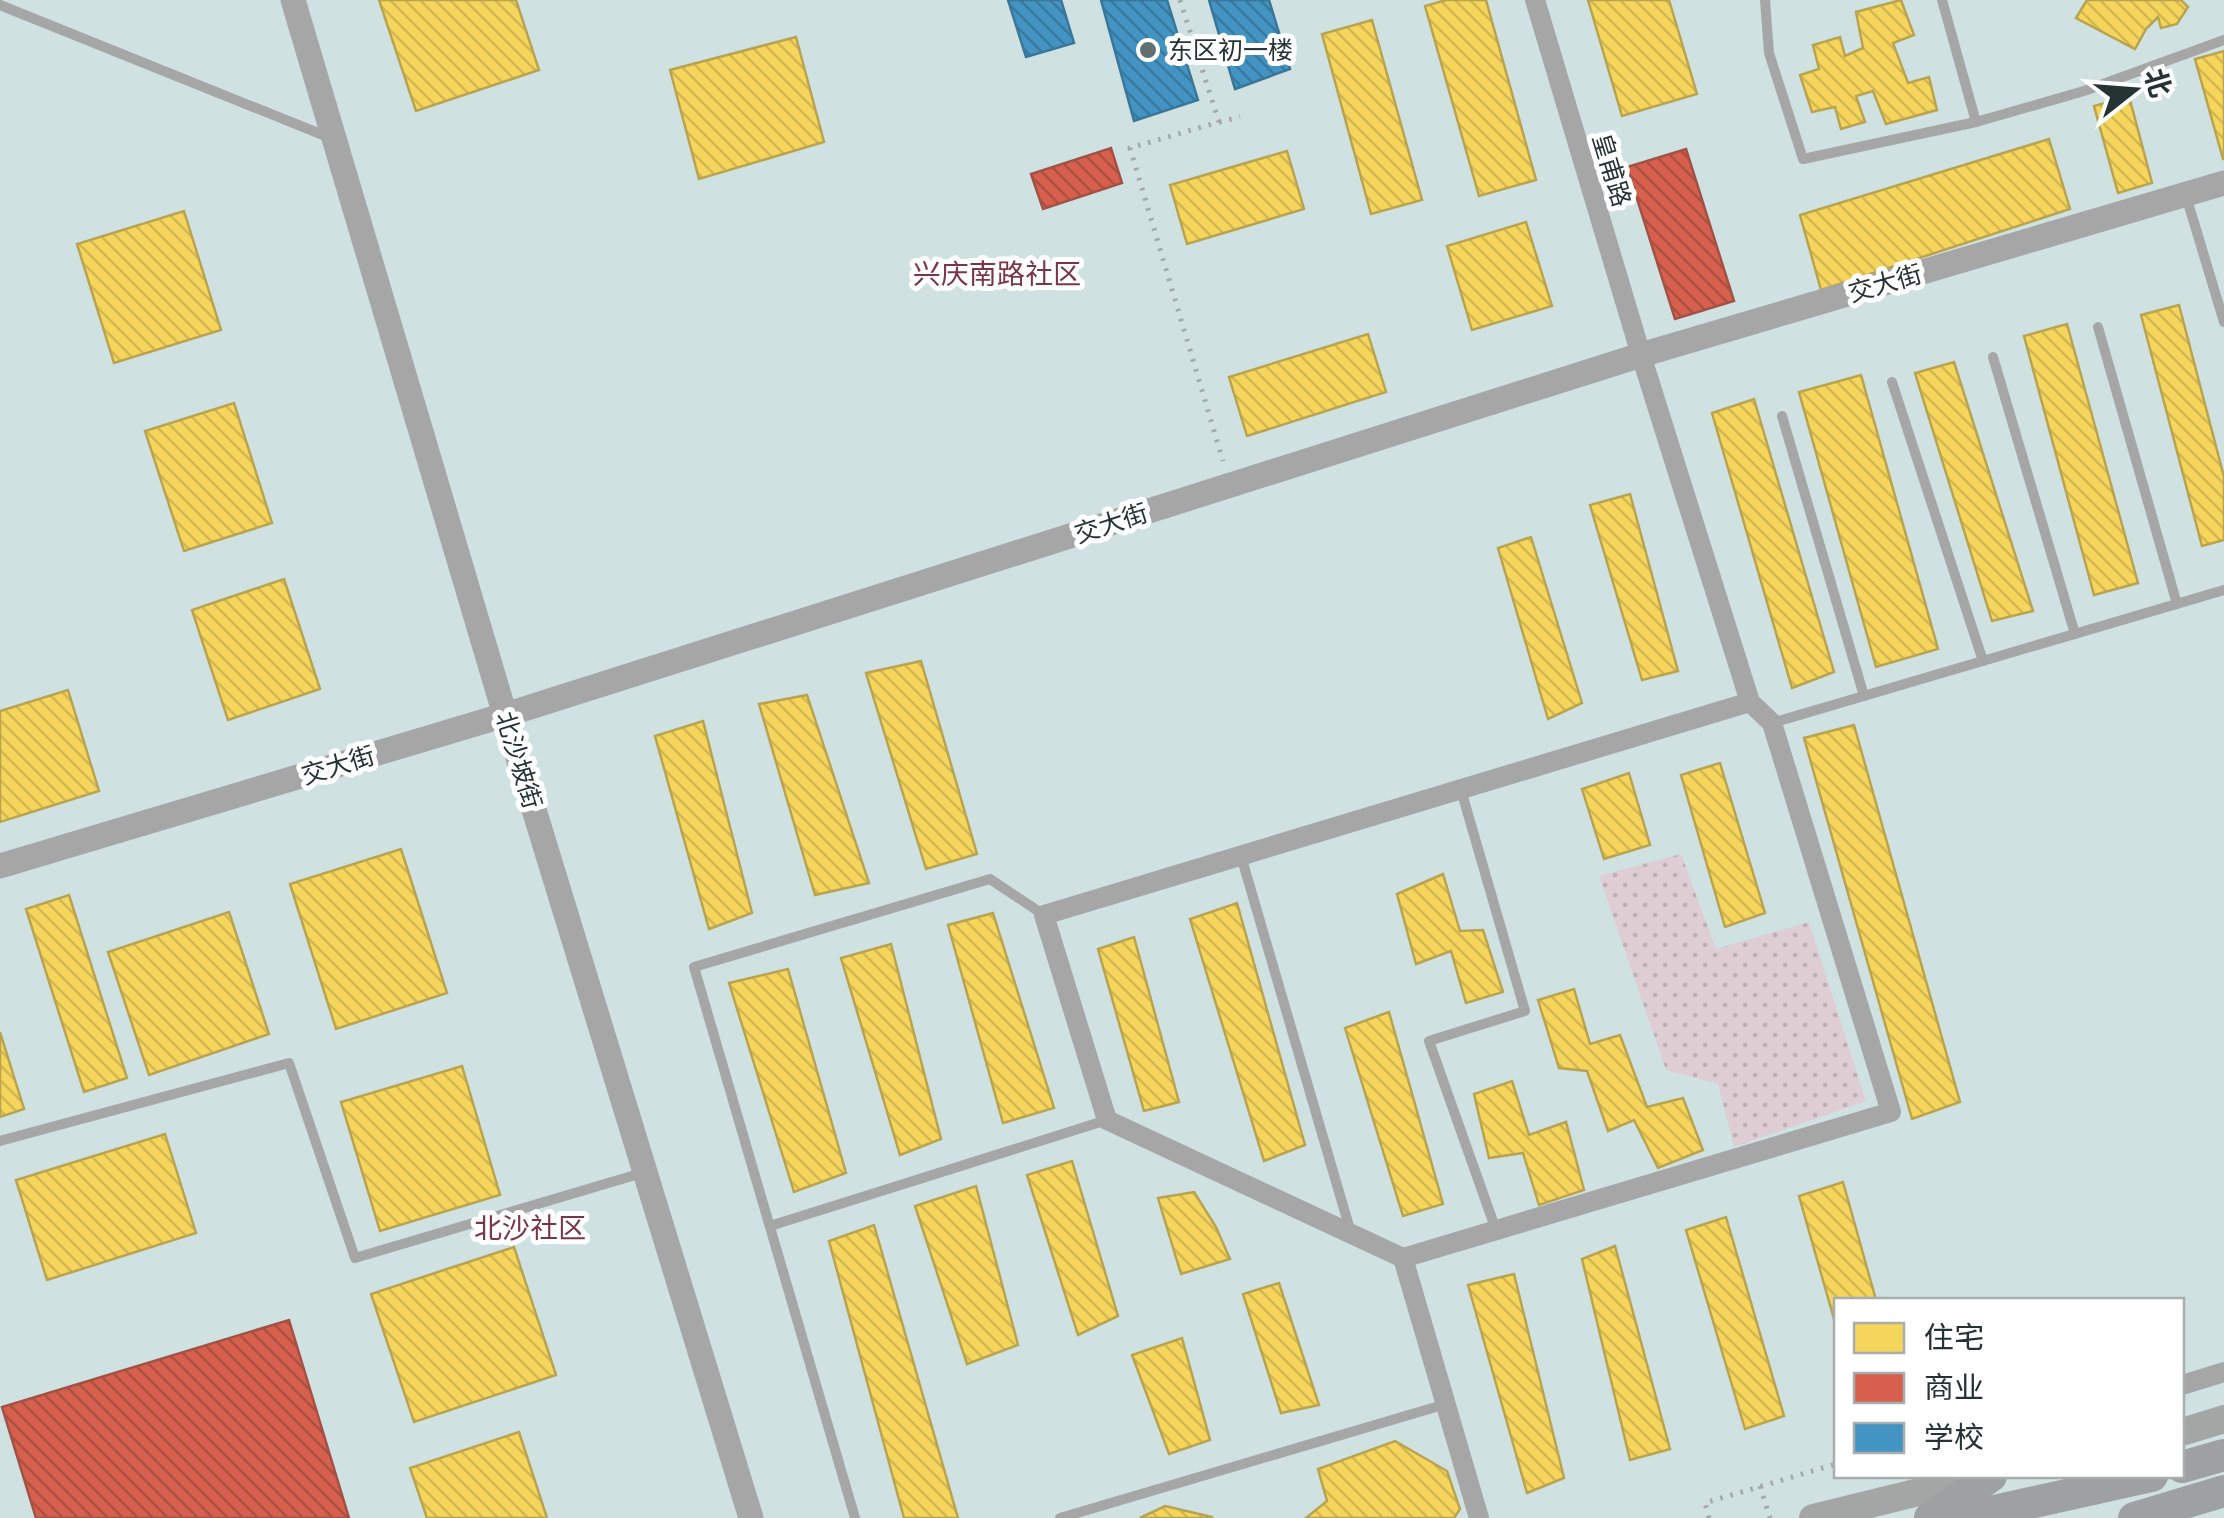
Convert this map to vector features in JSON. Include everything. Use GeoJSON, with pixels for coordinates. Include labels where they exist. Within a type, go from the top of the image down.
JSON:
{"type":"FeatureCollection","features":[{"type":"Feature","properties":{"kind":"highway"},"geometry":{"type":"LineString","coordinates":[[2184,1466],[2224,1455]]}},
{"type":"Feature","properties":{"kind":"highway"},"geometry":{"type":"LineString","coordinates":[[1930,1518],[1985,1478]]}},
{"type":"Feature","properties":{"kind":"highway"},"geometry":{"type":"LineString","coordinates":[[1962,1518],[2142,1478]]}},
{"type":"Feature","properties":{"kind":"highway"},"geometry":{"type":"LineString","coordinates":[[2134,1518],[2224,1491]]}},
{"type":"Feature","properties":{"kind":"main road"},"geometry":{"type":"LineString","coordinates":[[2184,1431],[2224,1419]]}},
{"type":"Feature","properties":{"kind":"main road"},"geometry":{"type":"LineString","coordinates":[[1812,1518],[1979,1478]]}},
{"type":"Feature","properties":{"kind":"street","name":"北沙坡街"},"geometry":{"type":"LineString","coordinates":[[293,0],[505,715],[751,1518]]}},
{"type":"Feature","properties":{"kind":"street","name":"皇甫路"},"geometry":{"type":"LineString","coordinates":[[1535,0],[1750,702]]}},
{"type":"Feature","properties":{"kind":"street","name":"交大街"},"geometry":{"type":"LineString","coordinates":[[0,866],[505,715],[1641,354],[2224,183]]}},
{"type":"Feature","properties":{"kind":"street"},"geometry":{"type":"LineString","coordinates":[[1750,702],[1772,724],[1891,1112],[1403,1258],[1107,1120],[1044,915],[1750,702]]}},
{"type":"Feature","properties":{"kind":"street"},"geometry":{"type":"LineString","coordinates":[[1403,1258],[1478,1518]]}},
{"type":"Feature","properties":{"kind":"street"},"geometry":{"type":"LineString","coordinates":[[2184,1384],[2224,1372]]}},
{"type":"Feature","properties":{"kind":"street"},"geometry":{"type":"LineString","coordinates":[[1875,1502],[1927,1478]]}},
{"type":"Feature","properties":{"kind":"lane"},"geometry":{"type":"LineString","coordinates":[[1766,0],[1768,52],[1804,159],[1976,122],[2084,91],[2224,40]]}},
{"type":"Feature","properties":{"kind":"lane"},"geometry":{"type":"LineString","coordinates":[[1942,0],[1976,122]]}},
{"type":"Feature","properties":{"kind":"lane"},"geometry":{"type":"LineString","coordinates":[[0,5],[334,140]]}},
{"type":"Feature","properties":{"kind":"lane"},"geometry":{"type":"LineString","coordinates":[[2186,194],[2224,322]]}},
{"type":"Feature","properties":{"kind":"lane"},"geometry":{"type":"LineString","coordinates":[[2098,327],[2177,604]]}},
{"type":"Feature","properties":{"kind":"lane"},"geometry":{"type":"LineString","coordinates":[[1993,357],[2074,634]]}},
{"type":"Feature","properties":{"kind":"lane"},"geometry":{"type":"LineString","coordinates":[[1892,382],[1983,661]]}},
{"type":"Feature","properties":{"kind":"lane"},"geometry":{"type":"LineString","coordinates":[[1782,416],[1864,696]]}},
{"type":"Feature","properties":{"kind":"lane"},"geometry":{"type":"LineString","coordinates":[[1772,724],[2224,590]]}},
{"type":"Feature","properties":{"kind":"lane"},"geometry":{"type":"LineString","coordinates":[[1462,790],[1524,1011],[1429,1041],[1496,1230]]}},
{"type":"Feature","properties":{"kind":"lane"},"geometry":{"type":"LineString","coordinates":[[1241,855],[1352,1234]]}},
{"type":"Feature","properties":{"kind":"lane"},"geometry":{"type":"LineString","coordinates":[[855,1518],[694,967],[990,879],[1044,915]]}},
{"type":"Feature","properties":{"kind":"lane"},"geometry":{"type":"LineString","coordinates":[[0,1141],[289,1063],[356,1258],[646,1172]]}},
{"type":"Feature","properties":{"kind":"lane"},"geometry":{"type":"LineString","coordinates":[[770,1226],[1107,1120]]}},
{"type":"Feature","properties":{"kind":"lane"},"geometry":{"type":"LineString","coordinates":[[1060,1518],[1446,1404]]}},
{"type":"Feature","properties":{"kind":"path"},"geometry":{"type":"LineString","coordinates":[[1180,0],[1218,122]]}},
{"type":"Feature","properties":{"kind":"path"},"geometry":{"type":"LineString","coordinates":[[1230,485],[1130,148],[1240,117]]}},
{"type":"Feature","properties":{"kind":"path"},"geometry":{"type":"LineString","coordinates":[[1709,1518],[1705,1504],[1834,1465]]}},
{"type":"Feature","properties":{"kind":"path"},"geometry":{"type":"LineString","coordinates":[[1760,1486],[1770,1518]]}},
{"type":"Feature","properties":{"kind":"shaded area"},"geometry":{"type":"Polygon","coordinates":[[[1681,854],[1716,949],[1809,922],[1866,1101],[1734,1147],[1718,1084],[1666,1070],[1599,876],[1681,854]]]}},
{"type":"Feature","properties":{"kind":"building: 住宅"},"geometry":{"type":"Polygon","coordinates":[[[379,0],[516,0],[539,70],[416,111],[379,0]]]}},
{"type":"Feature","properties":{"kind":"building: 住宅"},"geometry":{"type":"Polygon","coordinates":[[[1446,0],[1486,0],[1536,180],[1479,196],[1425,6],[1446,0]]]}},
{"type":"Feature","properties":{"kind":"building: 住宅"},"geometry":{"type":"Polygon","coordinates":[[[1588,0],[1669,0],[1697,94],[1622,116],[1588,0]]]}},
{"type":"Feature","properties":{"kind":"building: 住宅"},"geometry":{"type":"Polygon","coordinates":[[[1901,0],[1914,35],[1893,43],[1908,83],[1929,77],[1937,110],[1886,124],[1873,91],[1856,96],[1865,122],[1841,129],[1835,107],[1812,112],[1800,75],[1819,69],[1813,45],[1840,37],[1845,56],[1863,48],[1856,12],[1901,0]]]}},
{"type":"Feature","properties":{"kind":"building: 住宅"},"geometry":{"type":"Polygon","coordinates":[[[2087,0],[2181,0],[2188,7],[2177,24],[2161,28],[2158,17],[2135,49],[2076,18],[2087,0]]]}},
{"type":"Feature","properties":{"kind":"building: 住宅"},"geometry":{"type":"Polygon","coordinates":[[[1372,20],[1422,200],[1371,214],[1322,34],[1372,20]]]}},
{"type":"Feature","properties":{"kind":"building: 住宅"},"geometry":{"type":"Polygon","coordinates":[[[796,37],[824,142],[699,179],[670,70],[796,37]]]}},
{"type":"Feature","properties":{"kind":"building: 住宅"},"geometry":{"type":"Polygon","coordinates":[[[2224,51],[2224,159],[2223,159],[2195,59],[2224,51]]]}},
{"type":"Feature","properties":{"kind":"building: 住宅"},"geometry":{"type":"Polygon","coordinates":[[[2129,96],[2152,183],[2118,193],[2094,106],[2129,96]]]}},
{"type":"Feature","properties":{"kind":"building: 住宅"},"geometry":{"type":"Polygon","coordinates":[[[2049,139],[2070,209],[1821,290],[1800,215],[2049,139]]]}},
{"type":"Feature","properties":{"kind":"building: 住宅"},"geometry":{"type":"Polygon","coordinates":[[[1287,151],[1304,209],[1187,244],[1170,185],[1287,151]]]}},
{"type":"Feature","properties":{"kind":"building: 住宅"},"geometry":{"type":"Polygon","coordinates":[[[184,211],[221,330],[114,363],[77,244],[184,211]]]}},
{"type":"Feature","properties":{"kind":"building: 住宅"},"geometry":{"type":"Polygon","coordinates":[[[1526,222],[1552,306],[1472,330],[1447,246],[1526,222]]]}},
{"type":"Feature","properties":{"kind":"building: 住宅"},"geometry":{"type":"Polygon","coordinates":[[[2179,305],[2224,477],[2224,540],[2202,546],[2141,315],[2179,305]]]}},
{"type":"Feature","properties":{"kind":"building: 住宅"},"geometry":{"type":"Polygon","coordinates":[[[2067,324],[2138,583],[2094,595],[2024,336],[2067,324]]]}},
{"type":"Feature","properties":{"kind":"building: 住宅"},"geometry":{"type":"Polygon","coordinates":[[[1368,334],[1386,392],[1247,436],[1229,377],[1368,334]]]}},
{"type":"Feature","properties":{"kind":"building: 住宅"},"geometry":{"type":"Polygon","coordinates":[[[1954,362],[2033,611],[1992,621],[1915,373],[1954,362]]]}},
{"type":"Feature","properties":{"kind":"building: 住宅"},"geometry":{"type":"Polygon","coordinates":[[[1861,375],[1938,649],[1876,667],[1799,392],[1861,375]]]}},
{"type":"Feature","properties":{"kind":"building: 住宅"},"geometry":{"type":"Polygon","coordinates":[[[1754,399],[1834,672],[1792,688],[1712,413],[1754,399]]]}},
{"type":"Feature","properties":{"kind":"building: 住宅"},"geometry":{"type":"Polygon","coordinates":[[[234,403],[272,523],[184,551],[145,431],[234,403]]]}},
{"type":"Feature","properties":{"kind":"building: 住宅"},"geometry":{"type":"Polygon","coordinates":[[[1630,494],[1678,671],[1642,680],[1590,505],[1630,494]]]}},
{"type":"Feature","properties":{"kind":"building: 住宅"},"geometry":{"type":"Polygon","coordinates":[[[1531,537],[1582,703],[1548,719],[1498,548],[1531,537]]]}},
{"type":"Feature","properties":{"kind":"building: 住宅"},"geometry":{"type":"Polygon","coordinates":[[[284,579],[320,689],[228,720],[192,610],[284,579]]]}},
{"type":"Feature","properties":{"kind":"building: 住宅"},"geometry":{"type":"Polygon","coordinates":[[[921,661],[977,854],[926,869],[866,673],[921,661]]]}},
{"type":"Feature","properties":{"kind":"building: 住宅"},"geometry":{"type":"Polygon","coordinates":[[[68,690],[99,791],[0,822],[0,711],[68,690]]]}},
{"type":"Feature","properties":{"kind":"building: 住宅"},"geometry":{"type":"Polygon","coordinates":[[[807,695],[869,883],[815,895],[759,704],[807,695]]]}},
{"type":"Feature","properties":{"kind":"building: 住宅"},"geometry":{"type":"Polygon","coordinates":[[[703,721],[752,913],[709,929],[655,736],[703,721]]]}},
{"type":"Feature","properties":{"kind":"building: 住宅"},"geometry":{"type":"Polygon","coordinates":[[[1854,725],[1960,1102],[1912,1119],[1804,738],[1854,725]]]}},
{"type":"Feature","properties":{"kind":"building: 住宅"},"geometry":{"type":"Polygon","coordinates":[[[1720,763],[1765,913],[1725,927],[1681,775],[1720,763]]]}},
{"type":"Feature","properties":{"kind":"building: 住宅"},"geometry":{"type":"Polygon","coordinates":[[[1629,773],[1650,845],[1604,859],[1582,789],[1629,773]]]}},
{"type":"Feature","properties":{"kind":"building: 住宅"},"geometry":{"type":"Polygon","coordinates":[[[401,849],[447,993],[336,1029],[290,884],[401,849]]]}},
{"type":"Feature","properties":{"kind":"building: 住宅"},"geometry":{"type":"Polygon","coordinates":[[[1443,874],[1460,931],[1483,930],[1503,992],[1466,1003],[1451,951],[1416,964],[1397,894],[1443,874]]]}},
{"type":"Feature","properties":{"kind":"building: 住宅"},"geometry":{"type":"Polygon","coordinates":[[[69,895],[127,1078],[84,1092],[26,909],[69,895]]]}},
{"type":"Feature","properties":{"kind":"building: 住宅"},"geometry":{"type":"Polygon","coordinates":[[[1237,903],[1305,1145],[1264,1161],[1190,919],[1237,903]]]}},
{"type":"Feature","properties":{"kind":"building: 住宅"},"geometry":{"type":"Polygon","coordinates":[[[229,912],[269,1034],[149,1075],[108,952],[229,912]]]}},
{"type":"Feature","properties":{"kind":"building: 住宅"},"geometry":{"type":"Polygon","coordinates":[[[993,913],[1054,1108],[1003,1123],[948,925],[993,913]]]}},
{"type":"Feature","properties":{"kind":"building: 住宅"},"geometry":{"type":"Polygon","coordinates":[[[1134,937],[1179,1102],[1144,1111],[1098,949],[1134,937]]]}},
{"type":"Feature","properties":{"kind":"building: 住宅"},"geometry":{"type":"Polygon","coordinates":[[[891,944],[941,1139],[900,1155],[841,958],[891,944]]]}},
{"type":"Feature","properties":{"kind":"building: 住宅"},"geometry":{"type":"Polygon","coordinates":[[[788,969],[846,1173],[794,1192],[729,983],[788,969]]]}},
{"type":"Feature","properties":{"kind":"building: 住宅"},"geometry":{"type":"Polygon","coordinates":[[[1574,989],[1590,1044],[1620,1035],[1647,1107],[1683,1098],[1703,1150],[1658,1168],[1634,1120],[1608,1131],[1587,1071],[1559,1068],[1538,1000],[1574,989]]]}},
{"type":"Feature","properties":{"kind":"building: 住宅"},"geometry":{"type":"Polygon","coordinates":[[[1389,1012],[1443,1204],[1403,1216],[1345,1028],[1389,1012]]]}},
{"type":"Feature","properties":{"kind":"building: 住宅"},"geometry":{"type":"Polygon","coordinates":[[[0,1032],[24,1109],[0,1117],[0,1032]]]}},
{"type":"Feature","properties":{"kind":"building: 住宅"},"geometry":{"type":"Polygon","coordinates":[[[462,1066],[500,1195],[380,1231],[341,1102],[462,1066]]]}},
{"type":"Feature","properties":{"kind":"building: 住宅"},"geometry":{"type":"Polygon","coordinates":[[[1512,1081],[1529,1135],[1566,1122],[1584,1190],[1539,1205],[1523,1153],[1489,1158],[1474,1094],[1512,1081]]]}},
{"type":"Feature","properties":{"kind":"building: 住宅"},"geometry":{"type":"Polygon","coordinates":[[[165,1134],[196,1233],[47,1280],[16,1180],[165,1134]]]}},
{"type":"Feature","properties":{"kind":"building: 住宅"},"geometry":{"type":"Polygon","coordinates":[[[1072,1161],[1118,1316],[1078,1335],[1027,1175],[1072,1161]]]}},
{"type":"Feature","properties":{"kind":"building: 住宅"},"geometry":{"type":"Polygon","coordinates":[[[1843,1182],[1875,1298],[1834,1298],[1834,1319],[1799,1196],[1843,1182]]]}},
{"type":"Feature","properties":{"kind":"building: 住宅"},"geometry":{"type":"Polygon","coordinates":[[[976,1186],[1018,1345],[967,1364],[915,1206],[976,1186]]]}},
{"type":"Feature","properties":{"kind":"building: 住宅"},"geometry":{"type":"Polygon","coordinates":[[[1194,1192],[1230,1259],[1181,1274],[1158,1198],[1194,1192]]]}},
{"type":"Feature","properties":{"kind":"building: 住宅"},"geometry":{"type":"Polygon","coordinates":[[[1726,1217],[1784,1416],[1745,1429],[1686,1230],[1726,1217]]]}},
{"type":"Feature","properties":{"kind":"building: 住宅"},"geometry":{"type":"Polygon","coordinates":[[[874,1225],[958,1518],[904,1518],[829,1241],[874,1225]]]}},
{"type":"Feature","properties":{"kind":"building: 住宅"},"geometry":{"type":"Polygon","coordinates":[[[1615,1246],[1670,1449],[1630,1460],[1582,1259],[1615,1246]]]}},
{"type":"Feature","properties":{"kind":"building: 住宅"},"geometry":{"type":"Polygon","coordinates":[[[514,1247],[556,1375],[414,1422],[371,1294],[514,1247]]]}},
{"type":"Feature","properties":{"kind":"building: 住宅"},"geometry":{"type":"Polygon","coordinates":[[[1514,1274],[1564,1478],[1527,1493],[1468,1285],[1514,1274]]]}},
{"type":"Feature","properties":{"kind":"building: 住宅"},"geometry":{"type":"Polygon","coordinates":[[[1279,1283],[1319,1405],[1281,1413],[1243,1294],[1279,1283]]]}},
{"type":"Feature","properties":{"kind":"building: 住宅"},"geometry":{"type":"Polygon","coordinates":[[[1182,1338],[1210,1440],[1169,1454],[1132,1355],[1182,1338]]]}},
{"type":"Feature","properties":{"kind":"building: 住宅"},"geometry":{"type":"Polygon","coordinates":[[[519,1432],[547,1518],[427,1518],[410,1468],[519,1432]]]}},
{"type":"Feature","properties":{"kind":"building: 住宅"},"geometry":{"type":"Polygon","coordinates":[[[1395,1441],[1447,1471],[1460,1509],[1454,1518],[1306,1518],[1327,1501],[1318,1469],[1395,1441]]]}},
{"type":"Feature","properties":{"kind":"building: 住宅"},"geometry":{"type":"Polygon","coordinates":[[[1165,1506],[1212,1517],[1212,1518],[1140,1518],[1165,1506]]]}},
{"type":"Feature","properties":{"kind":"building: 商业"},"geometry":{"type":"Polygon","coordinates":[[[1111,148],[1122,183],[1043,209],[1031,174],[1111,148]]]}},
{"type":"Feature","properties":{"kind":"building: 商业"},"geometry":{"type":"Polygon","coordinates":[[[1686,149],[1734,301],[1675,319],[1627,167],[1686,149]]]}},
{"type":"Feature","properties":{"kind":"building: 商业"},"geometry":{"type":"Polygon","coordinates":[[[289,1320],[349,1518],[36,1518],[2,1407],[289,1320]]]}},
{"type":"Feature","properties":{"kind":"building: 学校"},"geometry":{"type":"Polygon","coordinates":[[[1008,0],[1061,0],[1074,43],[1026,57],[1008,0]]]}},
{"type":"Feature","properties":{"kind":"building: 学校","name":"东区初一楼"},"geometry":{"type":"Polygon","coordinates":[[[1101,0],[1167,0],[1198,100],[1134,121],[1101,0]]]}},
{"type":"Feature","properties":{"kind":"building: 学校"},"geometry":{"type":"Polygon","coordinates":[[[1209,0],[1269,0],[1290,69],[1235,89],[1209,0]]]}},
{"type":"Feature","properties":{"kind":"place","name":"东区初一楼"},"geometry":{"type":"Point","coordinates":[1148,50]}},
{"type":"Feature","properties":{"kind":"district","name":"兴庆南路社区"},"geometry":{"type":"Point","coordinates":[997,274]}},
{"type":"Feature","properties":{"kind":"district","name":"北沙社区"},"geometry":{"type":"Point","coordinates":[530,1228]}}]}
